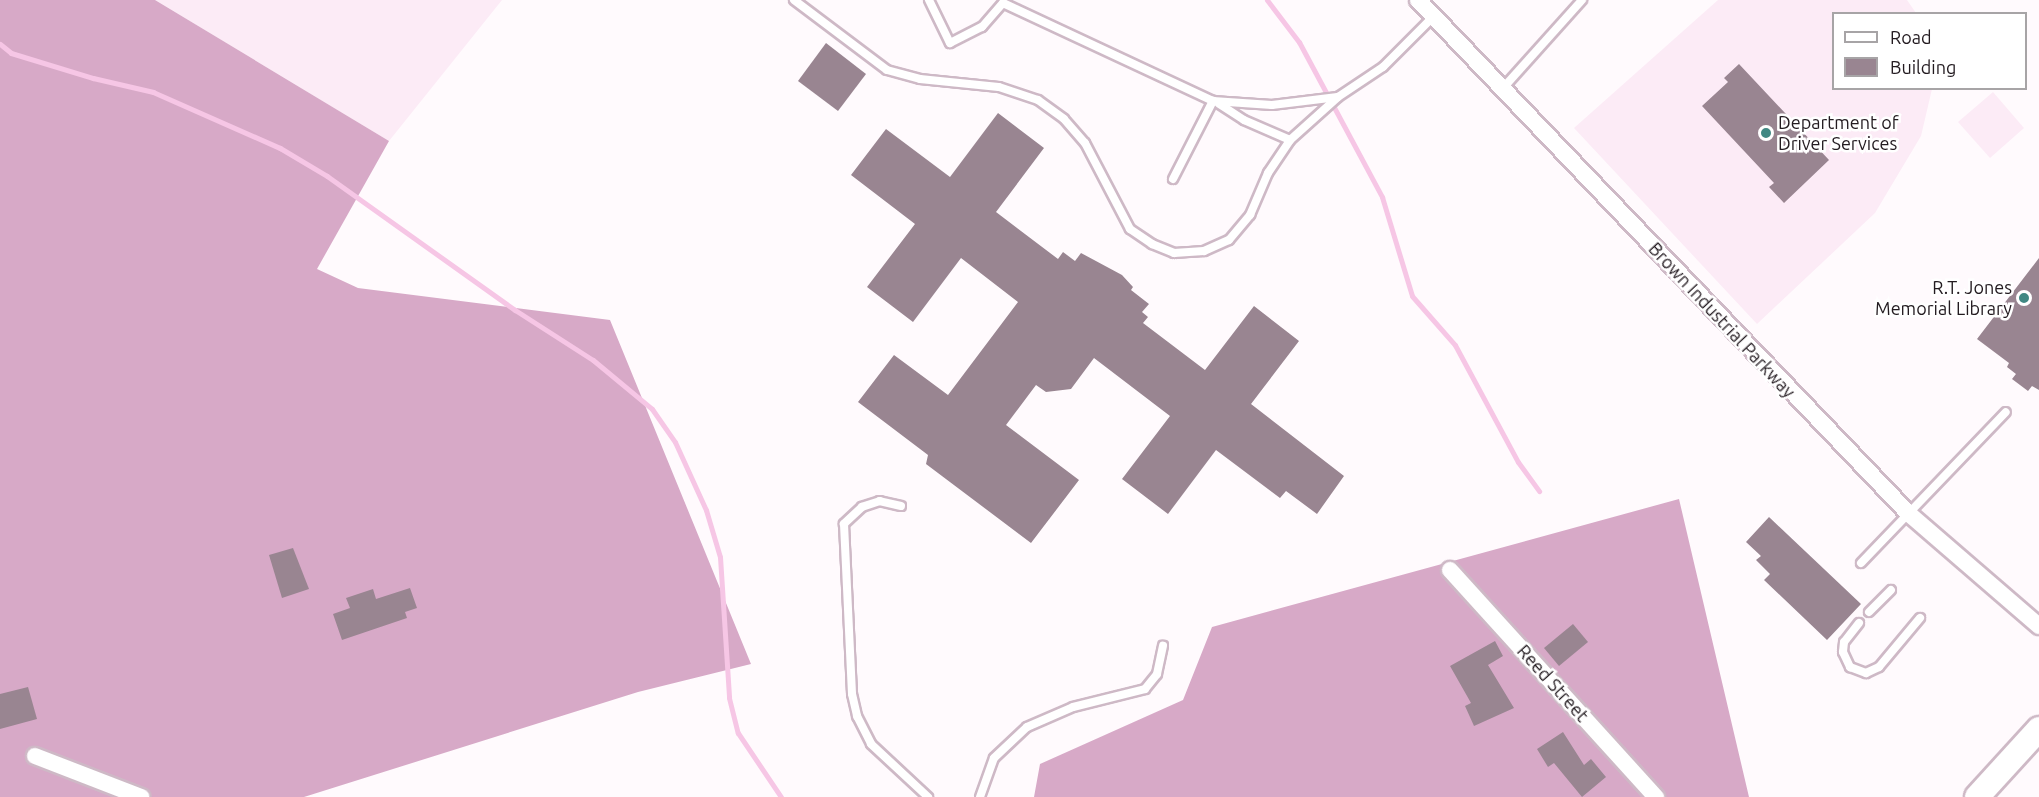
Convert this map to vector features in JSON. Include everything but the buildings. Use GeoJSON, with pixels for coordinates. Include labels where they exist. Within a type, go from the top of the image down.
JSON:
{"type":"FeatureCollection","features":[{"type":"Feature","properties":{"kind":"main road"},"geometry":{"type":"LineString","coordinates":[[1977,797],[2039,729]]}},
{"type":"Feature","properties":{"kind":"street","name":"Brown Industrial Parkway"},"geometry":{"type":"LineString","coordinates":[[1418,0],[1504,87],[1789,393],[1908,513],[2039,626]]}},
{"type":"Feature","properties":{"kind":"street","name":"Reed Street"},"geometry":{"type":"LineString","coordinates":[[1450,570],[1656,797]]}},
{"type":"Feature","properties":{"kind":"street"},"geometry":{"type":"LineString","coordinates":[[35,756],[141,797]]}},
{"type":"Feature","properties":{"kind":"lane"},"geometry":{"type":"LineString","coordinates":[[794,0],[887,70],[920,79],[999,87],[1038,100],[1064,119],[1084,143],[1130,229],[1152,244],[1174,253],[1203,251],[1229,240],[1250,215],[1268,173],[1290,140],[1338,97],[1383,68],[1435,15]]}},
{"type":"Feature","properties":{"kind":"lane"},"geometry":{"type":"LineString","coordinates":[[929,0],[950,43],[982,27],[1001,1],[1216,102],[1244,120],[1290,140]]}},
{"type":"Feature","properties":{"kind":"lane"},"geometry":{"type":"LineString","coordinates":[[1504,87],[1582,0]]}},
{"type":"Feature","properties":{"kind":"lane"},"geometry":{"type":"LineString","coordinates":[[1216,102],[1272,105],[1338,97]]}},
{"type":"Feature","properties":{"kind":"lane"},"geometry":{"type":"LineString","coordinates":[[1173,179],[1216,102]]}},
{"type":"Feature","properties":{"kind":"lane"},"geometry":{"type":"LineString","coordinates":[[1862,563],[2006,412]]}},
{"type":"Feature","properties":{"kind":"lane"},"geometry":{"type":"LineString","coordinates":[[902,506],[880,501],[871,504],[844,524],[852,694],[857,716],[872,744],[928,797]]}},
{"type":"Feature","properties":{"kind":"lane"},"geometry":{"type":"LineString","coordinates":[[1869,612],[1891,590]]}},
{"type":"Feature","properties":{"kind":"lane"},"geometry":{"type":"LineString","coordinates":[[1859,623],[1844,642],[1845,660],[1857,671],[1866,673],[1879,667],[1920,618]]}},
{"type":"Feature","properties":{"kind":"lane"},"geometry":{"type":"LineString","coordinates":[[980,797],[994,758],[1027,727],[1073,707],[1145,689],[1156,674],[1164,646]]}},
{"type":"Feature","properties":{"kind":"shaded area"},"geometry":{"type":"Polygon","coordinates":[[[0,0],[155,0],[389,141],[317,269],[358,288],[610,320],[751,664],[638,692],[304,797],[0,797],[0,0]]]}},
{"type":"Feature","properties":{"kind":"shaded area"},"geometry":{"type":"Polygon","coordinates":[[[155,0],[502,0],[389,141],[155,0]]]}},
{"type":"Feature","properties":{"kind":"shaded area"},"geometry":{"type":"Polygon","coordinates":[[[1718,0],[1907,0],[1915,12],[1832,12],[1832,90],[1932,90],[1921,136],[1875,213],[1757,324],[1574,128],[1718,0]]]}},
{"type":"Feature","properties":{"kind":"shaded area"},"geometry":{"type":"Polygon","coordinates":[[[1993,92],[2024,128],[1990,158],[1958,122],[1993,92]]]}},
{"type":"Feature","properties":{"kind":"shaded area"},"geometry":{"type":"Polygon","coordinates":[[[1679,499],[1749,797],[1034,797],[1040,764],[1183,700],[1212,627],[1679,499]]]}},
{"type":"Feature","properties":{"kind":"waterway"},"geometry":{"type":"LineString","coordinates":[[1267,0],[1299,42],[1382,197],[1412,296],[1455,345],[1518,462],[1539,491]]}},
{"type":"Feature","properties":{"kind":"waterway"},"geometry":{"type":"LineString","coordinates":[[0,44],[11,53],[93,78],[153,92],[280,148],[327,176],[515,310],[593,360],[652,409],[675,442],[706,510],[720,557],[729,698],[738,733],[781,797]]}},
{"type":"Feature","properties":{"kind":"place","name":"Department of Driver Services"},"geometry":{"type":"Point","coordinates":[1766,133]}},
{"type":"Feature","properties":{"kind":"place","name":"R.T. Jones Memorial Library"},"geometry":{"type":"Point","coordinates":[2024,298]}}]}
